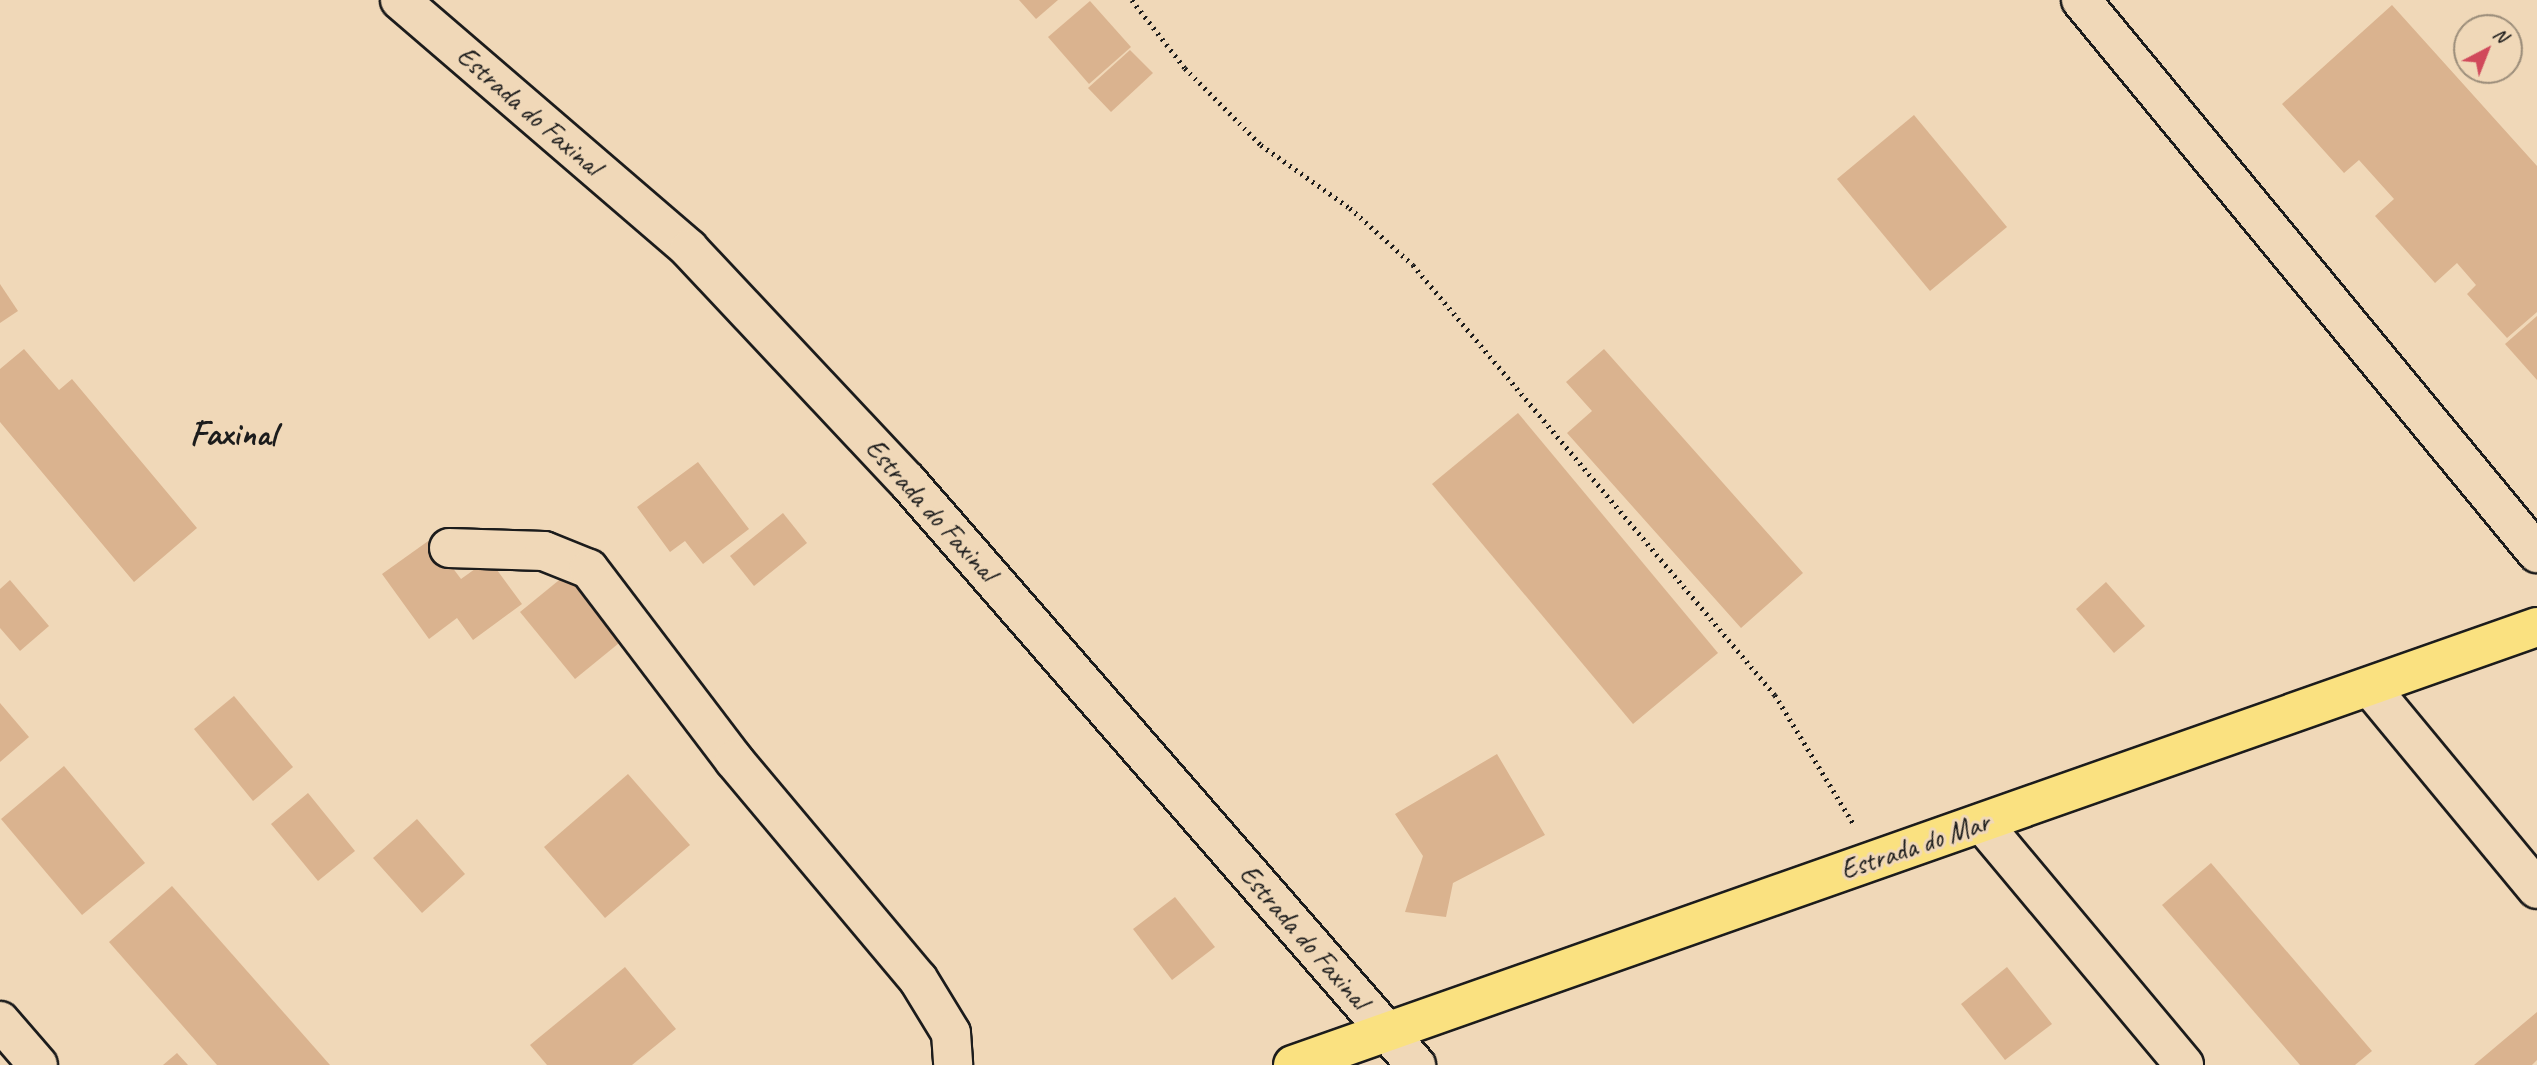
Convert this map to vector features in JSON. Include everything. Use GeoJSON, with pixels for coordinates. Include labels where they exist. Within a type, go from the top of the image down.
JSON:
{"type":"FeatureCollection","features":[{"type":"Feature","properties":{"kind":"main road","name":"Estrada do Mar"},"geometry":{"type":"LineString","coordinates":[[1293,1065],[2537,627]]}},
{"type":"Feature","properties":{"kind":"street","name":"Estrada do Faxinal"},"geometry":{"type":"LineString","coordinates":[[400,0],[689,249],[907,481],[1416,1065]]}},
{"type":"Feature","properties":{"kind":"street"},"geometry":{"type":"LineString","coordinates":[[2081,0],[2537,553]]}},
{"type":"Feature","properties":{"kind":"street"},"geometry":{"type":"LineString","coordinates":[[449,548],[544,551],[589,569],[734,760],[918,979],[951,1033],[953,1065]]}},
{"type":"Feature","properties":{"kind":"street"},"geometry":{"type":"LineString","coordinates":[[2370,687],[2537,889]]}},
{"type":"Feature","properties":{"kind":"street"},"geometry":{"type":"LineString","coordinates":[[1982,823],[2184,1065]]}},
{"type":"Feature","properties":{"kind":"street"},"geometry":{"type":"LineString","coordinates":[[0,1021],[38,1065]]}},
{"type":"Feature","properties":{"kind":"path"},"geometry":{"type":"LineString","coordinates":[[1132,0],[1185,68],[1261,145],[1350,208],[1413,265],[1775,695],[1876,860]]}},
{"type":"Feature","properties":{"kind":"building"},"geometry":{"type":"Polygon","coordinates":[[[1019,0],[1058,0],[1036,19],[1019,0]]]}},
{"type":"Feature","properties":{"kind":"building"},"geometry":{"type":"Polygon","coordinates":[[[1090,1],[1131,47],[1089,84],[1048,37],[1090,1]]]}},
{"type":"Feature","properties":{"kind":"building"},"geometry":{"type":"Polygon","coordinates":[[[2392,5],[2453,73],[2453,84],[2463,84],[2537,166],[2537,312],[2507,338],[2467,294],[2476,285],[2457,263],[2435,283],[2375,216],[2394,199],[2359,160],[2344,173],[2282,104],[2392,5]]]}},
{"type":"Feature","properties":{"kind":"building"},"geometry":{"type":"Polygon","coordinates":[[[1130,50],[1153,73],[1111,112],[1088,88],[1130,50]]]}},
{"type":"Feature","properties":{"kind":"building"},"geometry":{"type":"Polygon","coordinates":[[[1914,115],[2007,227],[1930,291],[1837,179],[1914,115]]]}},
{"type":"Feature","properties":{"kind":"building"},"geometry":{"type":"Polygon","coordinates":[[[0,284],[18,311],[0,323],[0,284]]]}},
{"type":"Feature","properties":{"kind":"building"},"geometry":{"type":"Polygon","coordinates":[[[2537,316],[2537,380],[2505,344],[2537,316]]]}},
{"type":"Feature","properties":{"kind":"building"},"geometry":{"type":"Polygon","coordinates":[[[24,349],[59,390],[72,379],[197,528],[134,582],[0,422],[0,369],[24,349]]]}},
{"type":"Feature","properties":{"kind":"building"},"geometry":{"type":"Polygon","coordinates":[[[1604,349],[1803,573],[1741,628],[1567,433],[1592,411],[1566,382],[1604,349]]]}},
{"type":"Feature","properties":{"kind":"building"},"geometry":{"type":"Polygon","coordinates":[[[1518,413],[1718,653],[1633,724],[1432,484],[1518,413]]]}},
{"type":"Feature","properties":{"kind":"building"},"geometry":{"type":"Polygon","coordinates":[[[698,462],[749,529],[703,564],[685,541],[670,552],[637,507],[698,462]]]}},
{"type":"Feature","properties":{"kind":"building"},"geometry":{"type":"Polygon","coordinates":[[[783,513],[807,543],[754,586],[730,556],[783,513]]]}},
{"type":"Feature","properties":{"kind":"building"},"geometry":{"type":"Polygon","coordinates":[[[431,539],[461,579],[489,559],[522,604],[473,640],[457,618],[429,639],[382,574],[431,539]]]}},
{"type":"Feature","properties":{"kind":"building"},"geometry":{"type":"Polygon","coordinates":[[[569,572],[624,639],[575,679],[520,612],[569,572]]]}},
{"type":"Feature","properties":{"kind":"building"},"geometry":{"type":"Polygon","coordinates":[[[10,580],[49,626],[20,651],[0,628],[0,589],[10,580]]]}},
{"type":"Feature","properties":{"kind":"building"},"geometry":{"type":"Polygon","coordinates":[[[2106,582],[2145,626],[2114,653],[2076,609],[2106,582]]]}},
{"type":"Feature","properties":{"kind":"building"},"geometry":{"type":"Polygon","coordinates":[[[234,696],[293,767],[253,801],[194,729],[234,696]]]}},
{"type":"Feature","properties":{"kind":"building"},"geometry":{"type":"Polygon","coordinates":[[[0,703],[29,737],[0,762],[0,703]]]}},
{"type":"Feature","properties":{"kind":"building"},"geometry":{"type":"Polygon","coordinates":[[[1497,754],[1545,835],[1453,883],[1446,917],[1405,912],[1423,856],[1395,814],[1497,754]]]}},
{"type":"Feature","properties":{"kind":"building"},"geometry":{"type":"Polygon","coordinates":[[[64,766],[145,863],[82,915],[1,819],[64,766]]]}},
{"type":"Feature","properties":{"kind":"building"},"geometry":{"type":"Polygon","coordinates":[[[628,774],[690,845],[605,918],[544,847],[628,774]]]}},
{"type":"Feature","properties":{"kind":"building"},"geometry":{"type":"Polygon","coordinates":[[[308,793],[355,851],[318,881],[271,824],[308,793]]]}},
{"type":"Feature","properties":{"kind":"building"},"geometry":{"type":"Polygon","coordinates":[[[417,819],[465,874],[422,913],[373,858],[417,819]]]}},
{"type":"Feature","properties":{"kind":"building"},"geometry":{"type":"Polygon","coordinates":[[[2211,863],[2372,1051],[2355,1065],[2300,1065],[2162,905],[2211,863]]]}},
{"type":"Feature","properties":{"kind":"building"},"geometry":{"type":"Polygon","coordinates":[[[172,886],[330,1065],[217,1065],[109,942],[172,886]]]}},
{"type":"Feature","properties":{"kind":"building"},"geometry":{"type":"Polygon","coordinates":[[[1175,897],[1215,947],[1172,980],[1133,929],[1175,897]]]}},
{"type":"Feature","properties":{"kind":"building"},"geometry":{"type":"Polygon","coordinates":[[[625,967],[676,1029],[632,1065],[547,1065],[530,1045],[625,967]]]}},
{"type":"Feature","properties":{"kind":"building"},"geometry":{"type":"Polygon","coordinates":[[[2007,967],[2052,1024],[2005,1060],[1961,1004],[2007,967]]]}},
{"type":"Feature","properties":{"kind":"building"},"geometry":{"type":"Polygon","coordinates":[[[2537,1012],[2537,1060],[2532,1065],[2474,1065],[2537,1012]]]}},
{"type":"Feature","properties":{"kind":"building"},"geometry":{"type":"Polygon","coordinates":[[[177,1053],[188,1065],[163,1065],[177,1053]]]}},
{"type":"Feature","properties":{"kind":"district","name":"Faxinal"},"geometry":{"type":"Point","coordinates":[233,434]}}]}
